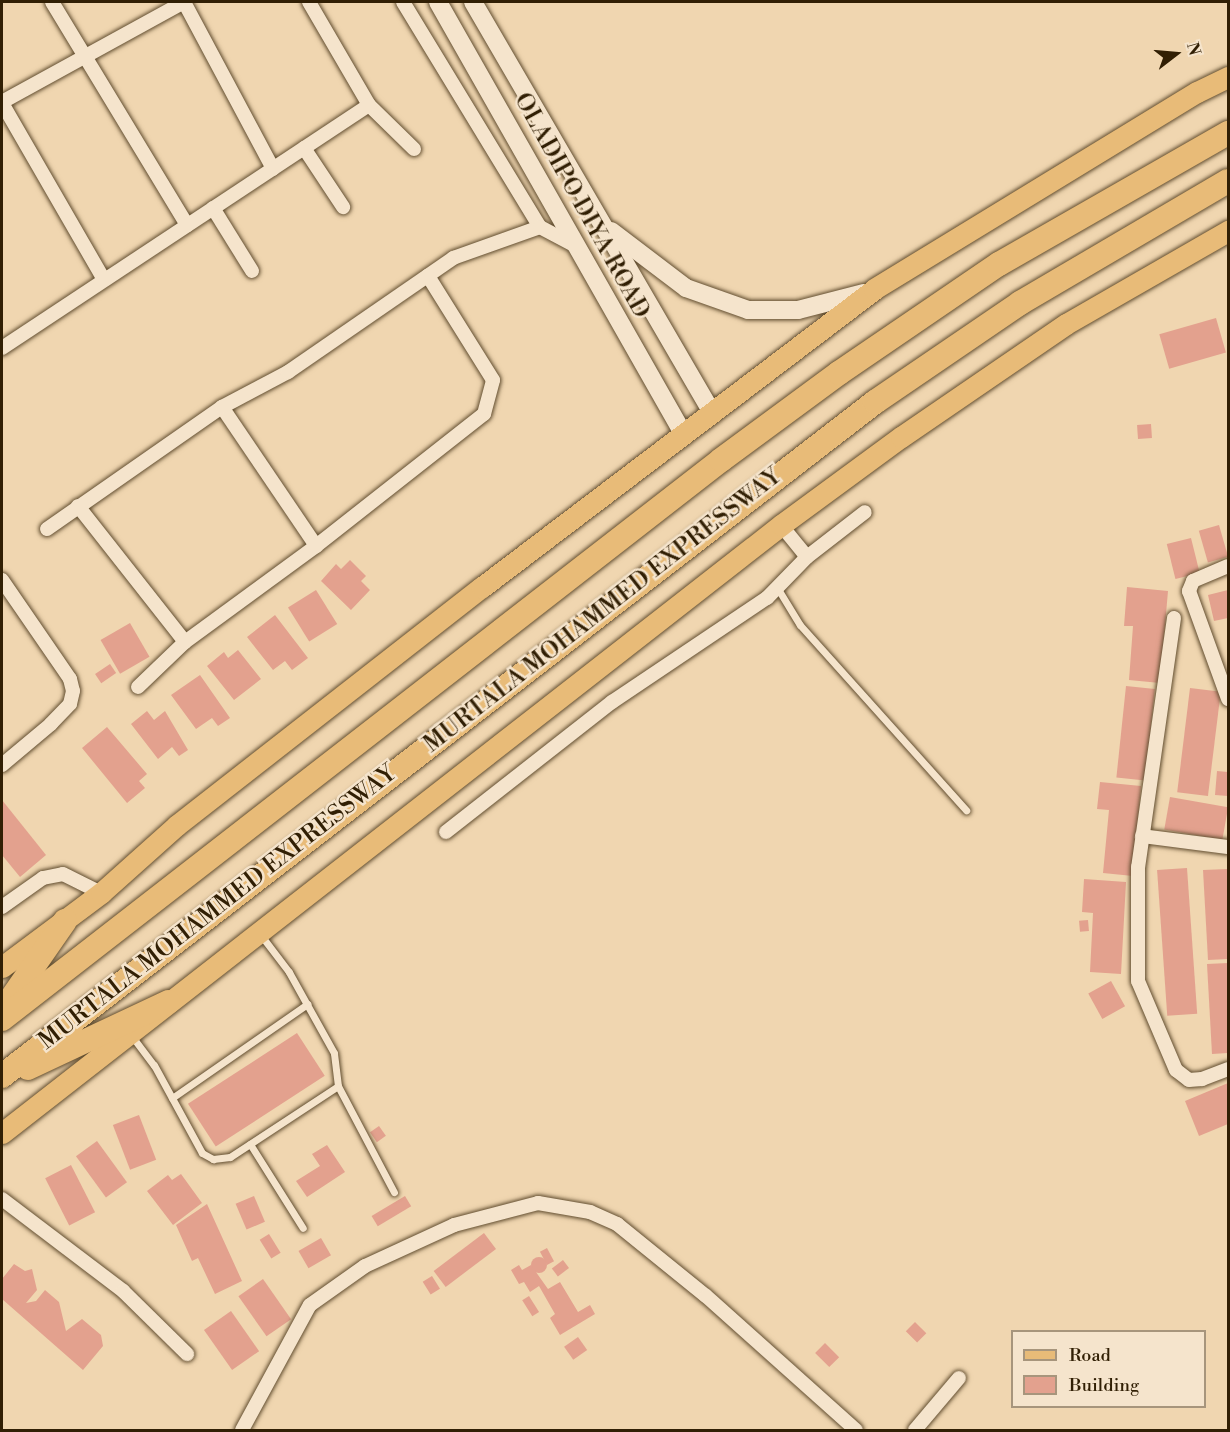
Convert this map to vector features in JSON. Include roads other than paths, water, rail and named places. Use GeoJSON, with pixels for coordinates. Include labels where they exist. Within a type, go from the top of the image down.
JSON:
{"type":"FeatureCollection","features":[{"type":"Feature","properties":{"kind":"highway","name":"MURTALA MOHAMMED EXPRESSWAY"},"geometry":{"type":"LineString","coordinates":[[2,1019],[712,467],[839,373],[999,264],[1228,133]]}},
{"type":"Feature","properties":{"kind":"highway","name":"MURTALA MOHAMMED EXPRESSWAY"},"geometry":{"type":"LineString","coordinates":[[2,1076],[875,402],[1020,303],[1228,181]]}},
{"type":"Feature","properties":{"kind":"highway"},"geometry":{"type":"LineString","coordinates":[[2,1010],[65,921]]}},
{"type":"Feature","properties":{"kind":"highway"},"geometry":{"type":"LineString","coordinates":[[2,1081],[168,1002]]}},
{"type":"Feature","properties":{"kind":"main road","name":"OLADIPO DIYA ROAD"},"geometry":{"type":"LineString","coordinates":[[438,2],[682,434]]}},
{"type":"Feature","properties":{"kind":"main road","name":"OLADIPO DIYA ROAD"},"geometry":{"type":"LineString","coordinates":[[473,2],[711,411]]}},
{"type":"Feature","properties":{"kind":"main road"},"geometry":{"type":"LineString","coordinates":[[2,968],[100,893],[177,825],[711,411],[874,290],[1197,92],[1228,77]]}},
{"type":"Feature","properties":{"kind":"main road"},"geometry":{"type":"LineString","coordinates":[[603,224],[686,288],[748,310],[766,312],[816,307],[874,290]]}},
{"type":"Feature","properties":{"kind":"main road"},"geometry":{"type":"LineString","coordinates":[[2,1133],[781,525],[901,437],[1066,324],[1228,231]]}},
{"type":"Feature","properties":{"kind":"street"},"geometry":{"type":"LineString","coordinates":[[52,2],[187,225]]}},
{"type":"Feature","properties":{"kind":"street"},"geometry":{"type":"LineString","coordinates":[[104,280],[2,103],[184,2],[273,169]]}},
{"type":"Feature","properties":{"kind":"street"},"geometry":{"type":"LineString","coordinates":[[309,2],[369,105],[414,149]]}},
{"type":"Feature","properties":{"kind":"street"},"geometry":{"type":"LineString","coordinates":[[403,2],[540,227],[574,245]]}},
{"type":"Feature","properties":{"kind":"street"},"geometry":{"type":"LineString","coordinates":[[4,341],[104,280],[369,105]]}},
{"type":"Feature","properties":{"kind":"street"},"geometry":{"type":"LineString","coordinates":[[304,148],[343,207]]}},
{"type":"Feature","properties":{"kind":"street"},"geometry":{"type":"LineString","coordinates":[[213,208],[252,271]]}},
{"type":"Feature","properties":{"kind":"street"},"geometry":{"type":"LineString","coordinates":[[47,529],[222,407],[288,372],[453,258],[540,227]]}},
{"type":"Feature","properties":{"kind":"street"},"geometry":{"type":"LineString","coordinates":[[138,687],[185,642],[316,546],[484,414],[494,380],[428,276]]}},
{"type":"Feature","properties":{"kind":"street"},"geometry":{"type":"LineString","coordinates":[[222,407],[316,546]]}},
{"type":"Feature","properties":{"kind":"street"},"geometry":{"type":"LineString","coordinates":[[78,506],[185,642]]}},
{"type":"Feature","properties":{"kind":"street"},"geometry":{"type":"LineString","coordinates":[[446,832],[612,702],[778,589],[807,557],[865,512]]}},
{"type":"Feature","properties":{"kind":"street"},"geometry":{"type":"LineString","coordinates":[[781,525],[807,557]]}},
{"type":"Feature","properties":{"kind":"street"},"geometry":{"type":"LineString","coordinates":[[1228,566],[1193,581],[1189,591],[1228,699]]}},
{"type":"Feature","properties":{"kind":"street"},"geometry":{"type":"LineString","coordinates":[[2,580],[70,679],[73,691],[70,704],[51,724],[2,765]]}},
{"type":"Feature","properties":{"kind":"street"},"geometry":{"type":"LineString","coordinates":[[1174,618],[1142,836],[1136,908],[1138,981],[1176,1070],[1189,1080],[1202,1079],[1228,1069]]}},
{"type":"Feature","properties":{"kind":"street"},"geometry":{"type":"LineString","coordinates":[[1142,836],[1228,847]]}},
{"type":"Feature","properties":{"kind":"street"},"geometry":{"type":"LineString","coordinates":[[2,908],[43,878],[63,874],[100,893]]}},
{"type":"Feature","properties":{"kind":"street"},"geometry":{"type":"LineString","coordinates":[[2,1199],[123,1291],[187,1354]]}},
{"type":"Feature","properties":{"kind":"street"},"geometry":{"type":"LineString","coordinates":[[242,1431],[310,1305],[365,1266],[454,1225],[538,1203],[590,1212],[617,1224],[706,1296],[856,1431]]}},
{"type":"Feature","properties":{"kind":"street"},"geometry":{"type":"LineString","coordinates":[[915,1431],[959,1378]]}},
{"type":"Feature","properties":{"kind":"lane"},"geometry":{"type":"LineString","coordinates":[[778,589],[800,625],[966,810]]}},
{"type":"Feature","properties":{"kind":"lane"},"geometry":{"type":"LineString","coordinates":[[258,931],[290,972],[334,1053],[338,1086],[394,1192]]}},
{"type":"Feature","properties":{"kind":"lane"},"geometry":{"type":"LineString","coordinates":[[172,1098],[307,1004]]}},
{"type":"Feature","properties":{"kind":"lane"},"geometry":{"type":"LineString","coordinates":[[129,1033],[154,1065],[202,1153],[213,1159],[230,1157],[338,1086]]}},
{"type":"Feature","properties":{"kind":"lane"},"geometry":{"type":"LineString","coordinates":[[250,1144],[303,1228]]}}]}
